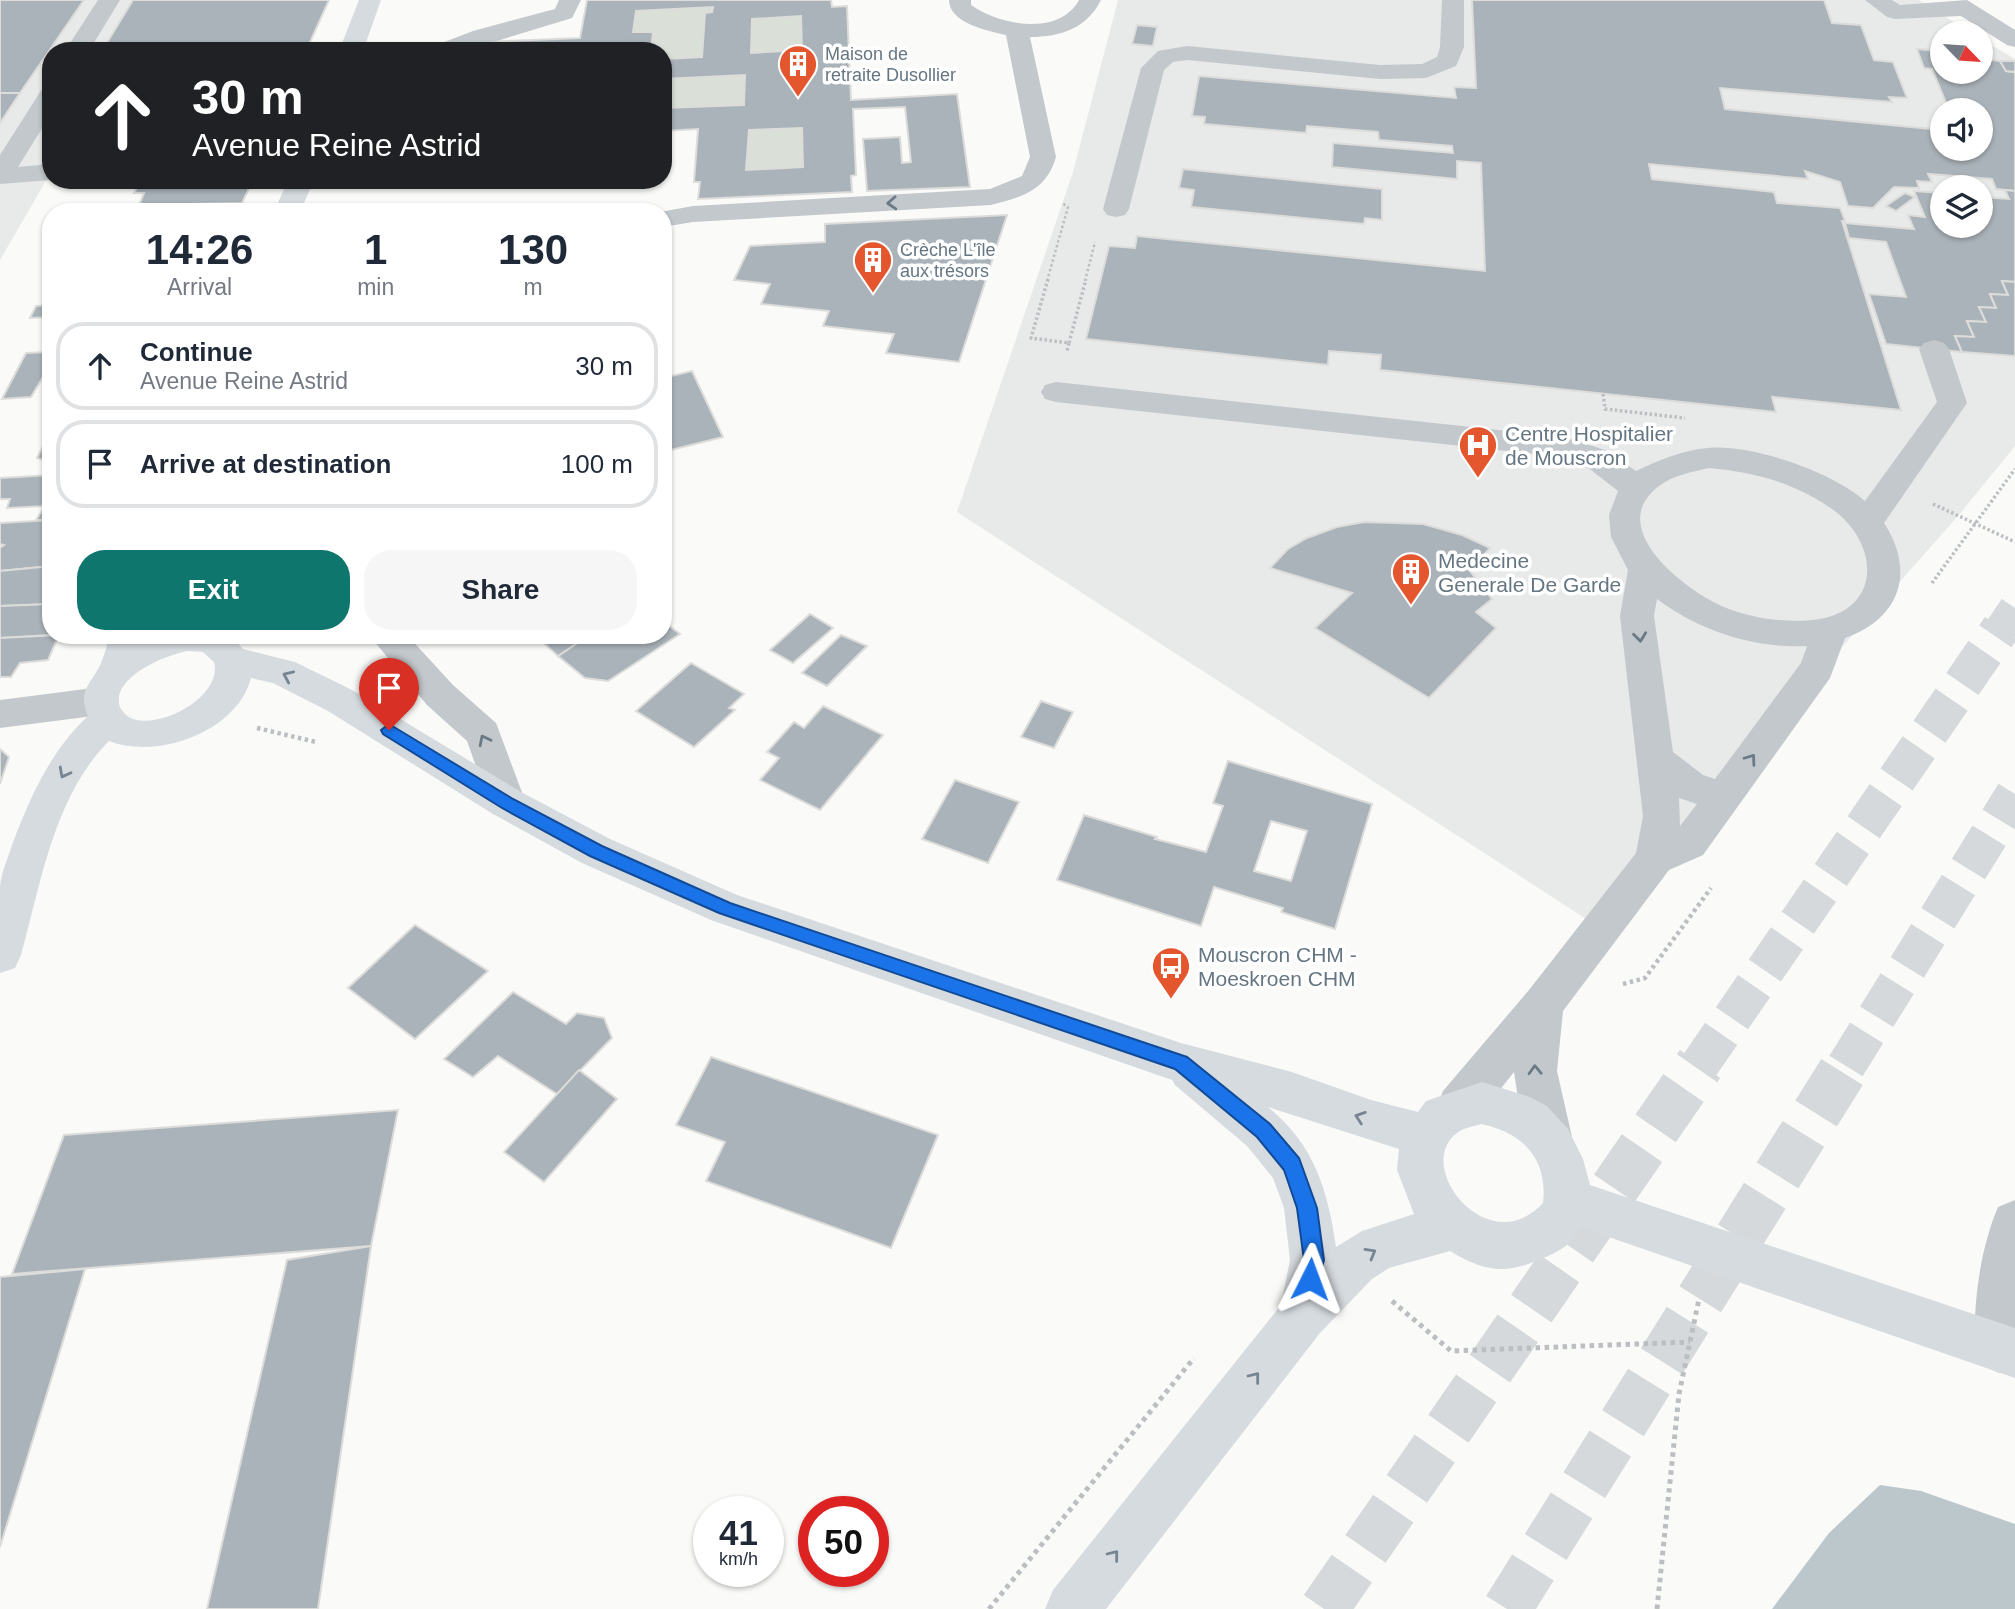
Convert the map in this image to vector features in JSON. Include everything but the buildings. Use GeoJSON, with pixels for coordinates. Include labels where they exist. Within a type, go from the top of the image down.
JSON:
{"type":"FeatureCollection","features":[{"type":"Feature","properties":{"kind":"main road"},"geometry":{"type":"LineString","coordinates":[[354,42],[370,0]]}},
{"type":"Feature","properties":{"kind":"main road"},"geometry":{"type":"LineString","coordinates":[[0,955],[29,859],[52,796],[74,755],[104,711],[106,685],[116,669],[125,644]]}},
{"type":"Feature","properties":{"kind":"main road"},"geometry":{"type":"LineString","coordinates":[[116,669],[159,644]]}},
{"type":"Feature","properties":{"kind":"main road"},"geometry":{"type":"LineString","coordinates":[[104,711],[119,729],[138,734],[159,733],[201,717],[223,696],[234,674],[213,645]]}},
{"type":"Feature","properties":{"kind":"main road"},"geometry":{"type":"LineString","coordinates":[[213,645],[282,672],[341,701],[507,803],[596,851],[725,908],[1181,1063],[1292,1093],[1371,1121],[1443,1121],[1482,1103],[1507,1108],[1530,1119],[1549,1137],[1561,1157],[1567,1178],[1567,1200],[1556,1225],[1536,1241],[1514,1246],[1488,1244],[1451,1227],[1427,1195],[1419,1169],[1443,1121]]}},
{"type":"Feature","properties":{"kind":"main road"},"geometry":{"type":"LineString","coordinates":[[1181,1063],[1263,1130],[1292,1165],[1307,1208],[1314,1260],[1303,1316]]}},
{"type":"Feature","properties":{"kind":"main road"},"geometry":{"type":"LineString","coordinates":[[1567,1200],[2007,1350]]}},
{"type":"Feature","properties":{"kind":"main road"},"geometry":{"type":"LineString","coordinates":[[1072,1609],[1303,1316],[1355,1262],[1379,1248],[1451,1227]]}},
{"type":"Feature","properties":{"kind":"street"},"geometry":{"type":"LineString","coordinates":[[83,42],[109,0]]}},
{"type":"Feature","properties":{"kind":"street"},"geometry":{"type":"LineString","coordinates":[[465,42],[564,13],[570,0]]}},
{"type":"Feature","properties":{"kind":"street"},"geometry":{"type":"LineString","coordinates":[[960,0],[960,7],[969,15],[988,25],[1017,30],[1062,24],[1081,15],[1090,0]]}},
{"type":"Feature","properties":{"kind":"street"},"geometry":{"type":"LineString","coordinates":[[1116,209],[1153,68],[1166,56],[1187,53],[1380,72],[1426,71],[1448,61],[1452,47],[1452,0]]}},
{"type":"Feature","properties":{"kind":"street"},"geometry":{"type":"LineString","coordinates":[[1876,0],[1895,12],[1958,5],[2015,40]]}},
{"type":"Feature","properties":{"kind":"street"},"geometry":{"type":"LineString","coordinates":[[672,218],[693,214],[992,197],[1020,189],[1039,174],[1043,157],[1017,30]]}},
{"type":"Feature","properties":{"kind":"street"},"geometry":{"type":"LineString","coordinates":[[1271,61],[1275,36]]}},
{"type":"Feature","properties":{"kind":"street"},"geometry":{"type":"LineString","coordinates":[[1,175],[42,109]]}},
{"type":"Feature","properties":{"kind":"street"},"geometry":{"type":"LineString","coordinates":[[1,175],[42,173]]}},
{"type":"Feature","properties":{"kind":"street"},"geometry":{"type":"LineString","coordinates":[[1866,524],[1952,403],[1934,349]]}},
{"type":"Feature","properties":{"kind":"street"},"geometry":{"type":"LineString","coordinates":[[1056,392],[1564,447],[1600,460],[1635,488]]}},
{"type":"Feature","properties":{"kind":"street"},"geometry":{"type":"LineString","coordinates":[[1709,458],[1755,462],[1802,477],[1843,501],[1866,524],[1880,544],[1884,560],[1882,592],[1876,602],[1858,618],[1830,629],[1798,634],[1736,625],[1687,604],[1645,569],[1628,542],[1625,511],[1635,488],[1650,475],[1669,465],[1709,458]]}},
{"type":"Feature","properties":{"kind":"street"},"geometry":{"type":"LineString","coordinates":[[1443,1121],[1544,1003],[1655,858],[1662,816],[1637,616],[1645,569]]}},
{"type":"Feature","properties":{"kind":"street"},"geometry":{"type":"LineString","coordinates":[[1655,858],[1689,844],[1817,668],[1830,629]]}},
{"type":"Feature","properties":{"kind":"street"},"geometry":{"type":"LineString","coordinates":[[394,644],[440,695],[483,733],[507,803]]}},
{"type":"Feature","properties":{"kind":"street"},"geometry":{"type":"LineString","coordinates":[[0,714],[104,711]]}},
{"type":"Feature","properties":{"kind":"street"},"geometry":{"type":"LineString","coordinates":[[1654,758],[1690,786],[1723,797]]}},
{"type":"Feature","properties":{"kind":"street"},"geometry":{"type":"LineString","coordinates":[[1544,1003],[1535,1044],[1533,1073],[1549,1137]]}},
{"type":"Feature","properties":{"kind":"street"},"geometry":{"type":"LineString","coordinates":[[2007,1350],[2003,1286],[2015,1223]]}},
{"type":"Feature","properties":{"kind":"path"},"geometry":{"type":"LineString","coordinates":[[1028,183],[1068,207],[1031,338],[1069,342]]}},
{"type":"Feature","properties":{"kind":"path"},"geometry":{"type":"LineString","coordinates":[[1056,392],[1097,233],[1116,209]]}},
{"type":"Feature","properties":{"kind":"path"},"geometry":{"type":"LineString","coordinates":[[2015,469],[1975,524],[2015,542]]}},
{"type":"Feature","properties":{"kind":"path"},"geometry":{"type":"LineString","coordinates":[[1657,1609],[1679,1394],[1710,1247]]}},
{"type":"Feature","properties":{"kind":"path"},"geometry":{"type":"LineString","coordinates":[[1391,1299],[1451,1351],[1689,1342]]}},
{"type":"Feature","properties":{"kind":"shaded area"},"geometry":{"type":"Polygon","coordinates":[[[0,0],[329,0],[310,42],[42,42],[42,188],[0,260],[0,0]]]}},
{"type":"Feature","properties":{"kind":"shaded area","name":"Centre Hospitalier de Mouscron"},"geometry":{"type":"Polygon","coordinates":[[[1118,0],[1919,0],[1952,21],[1930,21],[1930,84],[1993,84],[1993,46],[2015,59],[2015,446],[1958,516],[1655,858],[1600,928],[957,512],[1073,172],[1118,0]]]}},
{"type":"Feature","properties":{"kind":"shaded area"},"geometry":{"type":"Polygon","coordinates":[[[713,7],[712,12],[705,13],[702,57],[672,59],[672,42],[652,42],[653,32],[633,32],[636,11],[713,7]]]}},
{"type":"Feature","properties":{"kind":"shaded area"},"geometry":{"type":"Polygon","coordinates":[[[801,16],[802,50],[751,53],[752,19],[801,16]]]}},
{"type":"Feature","properties":{"kind":"shaded area"},"geometry":{"type":"Polygon","coordinates":[[[745,75],[744,105],[672,108],[672,79],[745,75]]]}},
{"type":"Feature","properties":{"kind":"shaded area"},"geometry":{"type":"Polygon","coordinates":[[[802,128],[803,167],[746,170],[749,130],[802,128]]]}},
{"type":"Feature","properties":{"kind":"shaded area"},"geometry":{"type":"Polygon","coordinates":[[[1880,1485],[1921,1491],[2015,1524],[2015,1609],[1772,1609],[1829,1533],[1880,1485]]]}},
{"type":"Feature","properties":{"kind":"tunnel"},"geometry":{"type":"LineString","coordinates":[[2000,630],[2015,608]]}},
{"type":"Feature","properties":{"kind":"tunnel"},"geometry":{"type":"LineString","coordinates":[[1699,1066],[2001,628]]}},
{"type":"Feature","properties":{"kind":"tunnel"},"geometry":{"type":"LineString","coordinates":[[1846,1066],[2015,794]]}},
{"type":"Feature","properties":{"kind":"tunnel"},"geometry":{"type":"LineString","coordinates":[[1324,1609],[1700,1064]]}},
{"type":"Feature","properties":{"kind":"tunnel"},"geometry":{"type":"LineString","coordinates":[[1507,1609],[1847,1064]]}},
{"type":"Feature","properties":{"kind":"place","name":"Maison de retraite Dusollier"},"geometry":{"type":"Point","coordinates":[798,98]}},
{"type":"Feature","properties":{"kind":"place","name":"Crèche L'île aux trésors"},"geometry":{"type":"Point","coordinates":[873,294]}},
{"type":"Feature","properties":{"kind":"place","name":"Centre Hospitalier de Mouscron"},"geometry":{"type":"Point","coordinates":[1478,479]}},
{"type":"Feature","properties":{"kind":"place","name":"Medecine Generale De Garde"},"geometry":{"type":"Point","coordinates":[1411,606]}},
{"type":"Feature","properties":{"kind":"place","name":"Mouscron CHM - Moeskroen CHM"},"geometry":{"type":"Point","coordinates":[1171,1000]}},
{"type":"Feature","properties":{"kind":"route"},"geometry":{"type":"LineString","coordinates":[[389,730],[507,803],[596,851],[725,908],[1181,1063],[1263,1130],[1292,1165],[1307,1208],[1314,1260],[1310,1279]]}}]}
